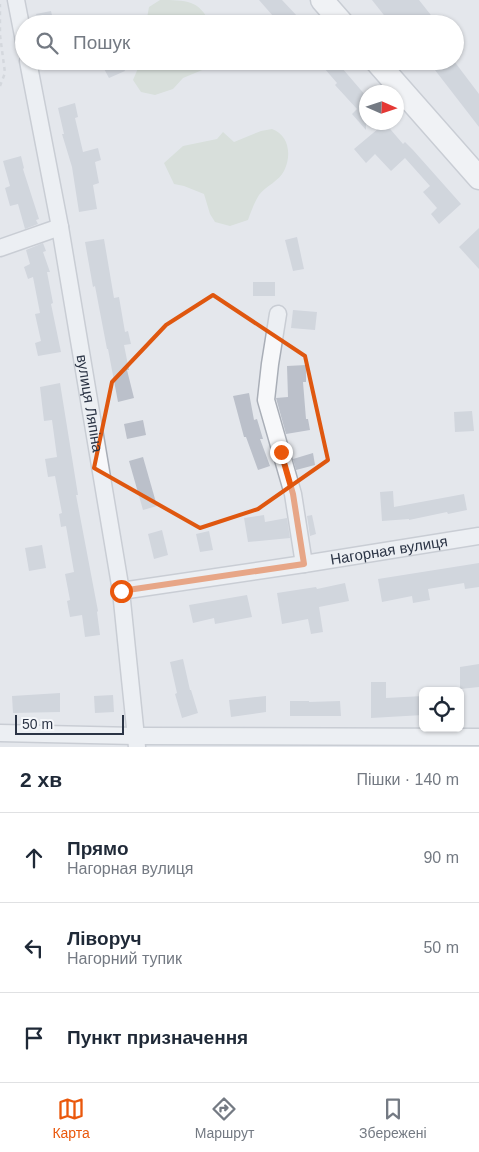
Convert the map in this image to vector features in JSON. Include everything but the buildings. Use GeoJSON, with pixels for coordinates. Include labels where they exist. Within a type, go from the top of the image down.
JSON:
{"type":"FeatureCollection","features":[{"type":"Feature","properties":{"kind":"street"},"geometry":{"type":"LineString","coordinates":[[16,0],[19,15]]}},
{"type":"Feature","properties":{"kind":"street"},"geometry":{"type":"LineString","coordinates":[[322,0],[335,15]]}},
{"type":"Feature","properties":{"kind":"street","name":"вулиця Ляпіна"},"geometry":{"type":"LineString","coordinates":[[30,70],[60,227],[121,591],[136,741]]}},
{"type":"Feature","properties":{"kind":"street"},"geometry":{"type":"LineString","coordinates":[[384,70],[479,178]]}},
{"type":"Feature","properties":{"kind":"street"},"geometry":{"type":"LineString","coordinates":[[0,248],[60,227]]}},
{"type":"Feature","properties":{"kind":"street"},"geometry":{"type":"LineString","coordinates":[[278,314],[266,400],[293,494],[304,564]]}},
{"type":"Feature","properties":{"kind":"street","name":"Нагорная вулиця"},"geometry":{"type":"LineString","coordinates":[[121,591],[479,536]]}},
{"type":"Feature","properties":{"kind":"street"},"geometry":{"type":"LineString","coordinates":[[0,734],[136,741],[410,742],[479,737]]}},
{"type":"Feature","properties":{"kind":"path"},"geometry":{"type":"LineString","coordinates":[[0,3],[0,35],[5,73],[0,86]]}},
{"type":"Feature","properties":{"kind":"highlighted area"},"geometry":{"type":"Polygon","coordinates":[[[213,295],[305,356],[328,460],[258,509],[200,528],[94,468],[112,382],[166,325],[213,295]]]}},
{"type":"Feature","properties":{"kind":"green space"},"geometry":{"type":"Polygon","coordinates":[[[160,0],[185,1],[197,6],[205,15],[148,15],[149,7],[160,0]]]}},
{"type":"Feature","properties":{"kind":"green space"},"geometry":{"type":"Polygon","coordinates":[[[137,70],[202,70],[183,78],[173,89],[155,95],[141,92],[133,80],[137,70]]]}},
{"type":"Feature","properties":{"kind":"green space"},"geometry":{"type":"Polygon","coordinates":[[[272,129],[282,136],[287,146],[288,159],[284,171],[279,178],[259,195],[248,220],[230,226],[215,222],[210,214],[204,194],[174,184],[164,163],[183,146],[217,139],[223,132],[234,142],[261,131],[272,129]]]}},
{"type":"Feature","properties":{"kind":"route"},"geometry":{"type":"LineString","coordinates":[[121,591],[304,564],[293,494],[281,452]]}}]}
